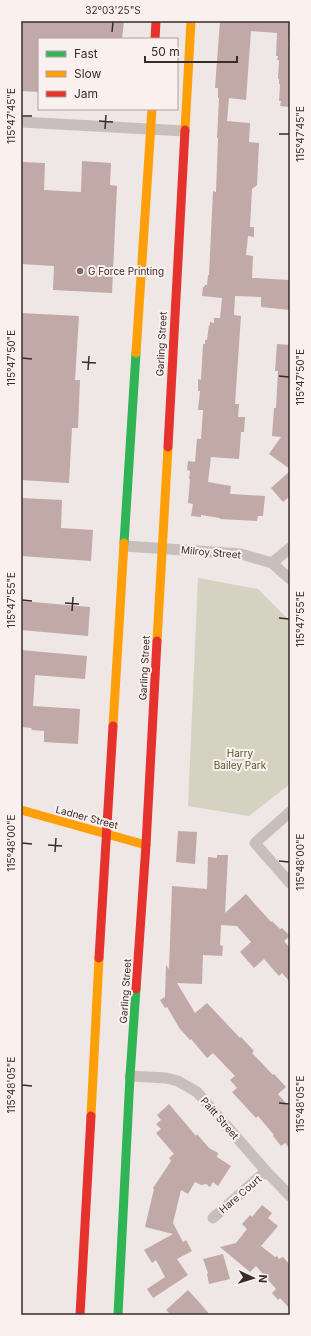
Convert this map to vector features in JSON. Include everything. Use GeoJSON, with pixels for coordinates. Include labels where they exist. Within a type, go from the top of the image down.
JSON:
{"type":"FeatureCollection","features":[{"type":"Feature","properties":{"kind":"street"},"geometry":{"type":"LineString","coordinates":[[155,38],[156,21]]}},
{"type":"Feature","properties":{"kind":"street","name":"Garling Street"},"geometry":{"type":"LineString","coordinates":[[118,1315],[130,1076],[146,845],[161,548],[191,21]]}},
{"type":"Feature","properties":{"kind":"street"},"geometry":{"type":"LineString","coordinates":[[80,1315],[106,834],[152,110]]}},
{"type":"Feature","properties":{"kind":"street"},"geometry":{"type":"LineString","coordinates":[[21,122],[184,131]]}},
{"type":"Feature","properties":{"kind":"street","name":"Milroy Street"},"geometry":{"type":"LineString","coordinates":[[125,546],[242,554],[272,563],[290,579]]}},
{"type":"Feature","properties":{"kind":"street"},"geometry":{"type":"LineString","coordinates":[[272,563],[290,548]]}},
{"type":"Feature","properties":{"kind":"street","name":"Ladner Street"},"geometry":{"type":"LineString","coordinates":[[21,810],[146,845]]}},
{"type":"Feature","properties":{"kind":"street"},"geometry":{"type":"LineString","coordinates":[[290,812],[256,843],[290,883]]}},
{"type":"Feature","properties":{"kind":"street","name":"Paitt Street"},"geometry":{"type":"LineString","coordinates":[[130,1076],[166,1078],[178,1081],[197,1092],[266,1171],[290,1196]]}},
{"type":"Feature","properties":{"kind":"street","name":"Hare Court"},"geometry":{"type":"LineString","coordinates":[[213,1218],[266,1171]]}},
{"type":"Feature","properties":{"kind":"green space","name":"Harry Bailey Park"},"geometry":{"type":"Polygon","coordinates":[[[198,578],[258,589],[290,621],[290,784],[249,816],[188,806],[198,578]]]}},
{"type":"Feature","properties":{"kind":"building"},"geometry":{"type":"Polygon","coordinates":[[[21,21],[124,21],[122,38],[38,38],[38,92],[21,91],[21,21]]]}},
{"type":"Feature","properties":{"kind":"building"},"geometry":{"type":"Polygon","coordinates":[[[220,21],[290,21],[288,47],[290,47],[290,107],[280,106],[281,101],[279,101],[279,60],[277,60],[278,56],[276,56],[277,33],[251,31],[246,100],[229,98],[227,121],[250,123],[249,142],[259,143],[257,185],[252,189],[250,227],[254,227],[254,237],[248,236],[246,255],[253,256],[252,278],[290,280],[290,310],[261,307],[261,297],[235,296],[234,315],[241,316],[235,404],[239,404],[238,417],[245,417],[244,432],[241,432],[239,459],[211,457],[208,482],[231,486],[230,494],[265,496],[263,516],[258,516],[257,521],[220,519],[201,515],[201,517],[191,516],[193,504],[188,503],[190,471],[187,470],[188,461],[195,462],[197,439],[201,439],[203,410],[198,410],[200,391],[198,391],[198,379],[201,380],[203,344],[205,344],[205,340],[207,340],[210,322],[214,323],[214,318],[220,318],[222,298],[202,296],[203,287],[207,285],[209,275],[213,191],[216,192],[219,98],[218,88],[215,88],[220,21]]]}},
{"type":"Feature","properties":{"kind":"building"},"geometry":{"type":"Polygon","coordinates":[[[82,161],[111,163],[110,185],[117,186],[112,293],[53,290],[54,266],[21,264],[21,162],[45,163],[44,190],[81,192],[82,161]]]}},
{"type":"Feature","properties":{"kind":"building"},"geometry":{"type":"Polygon","coordinates":[[[21,313],[79,316],[75,380],[80,380],[78,428],[72,428],[69,483],[21,480],[21,313]]]}},
{"type":"Feature","properties":{"kind":"building"},"geometry":{"type":"Polygon","coordinates":[[[277,344],[290,345],[290,469],[269,454],[281,437],[272,436],[274,408],[276,408],[278,371],[275,371],[277,344]]]}},
{"type":"Feature","properties":{"kind":"building"},"geometry":{"type":"Polygon","coordinates":[[[290,471],[290,496],[283,502],[271,488],[290,471]]]}},
{"type":"Feature","properties":{"kind":"building"},"geometry":{"type":"Polygon","coordinates":[[[21,498],[62,500],[61,528],[93,530],[91,561],[21,556],[21,498]]]}},
{"type":"Feature","properties":{"kind":"building"},"geometry":{"type":"Polygon","coordinates":[[[21,601],[90,607],[88,636],[21,630],[21,601]]]}},
{"type":"Feature","properties":{"kind":"building"},"geometry":{"type":"Polygon","coordinates":[[[21,650],[87,656],[85,679],[35,675],[33,706],[80,709],[78,744],[44,742],[44,731],[31,730],[32,728],[21,727],[21,650]]]}},
{"type":"Feature","properties":{"kind":"building"},"geometry":{"type":"Polygon","coordinates":[[[178,831],[197,832],[195,864],[176,862],[178,831]]]}},
{"type":"Feature","properties":{"kind":"building"},"geometry":{"type":"Polygon","coordinates":[[[217,855],[228,855],[225,913],[246,894],[271,922],[272,921],[280,929],[282,928],[290,936],[284,941],[290,948],[290,982],[282,973],[279,976],[264,959],[254,968],[240,952],[251,942],[237,926],[221,925],[220,945],[223,946],[222,956],[203,955],[202,984],[177,983],[195,1013],[207,1003],[254,1051],[252,1053],[286,1087],[278,1094],[290,1108],[290,1149],[285,1143],[281,1146],[258,1116],[256,1118],[232,1092],[237,1088],[230,1080],[235,1076],[213,1053],[207,1058],[191,1039],[190,1040],[180,1029],[167,1007],[165,1008],[160,1000],[165,997],[166,965],[169,969],[172,886],[207,889],[208,857],[217,858],[217,855]]]}},
{"type":"Feature","properties":{"kind":"building"},"geometry":{"type":"Polygon","coordinates":[[[169,1104],[196,1136],[197,1134],[209,1148],[218,1153],[217,1157],[231,1166],[218,1186],[213,1182],[210,1187],[206,1184],[201,1185],[195,1182],[188,1194],[181,1190],[173,1223],[183,1242],[186,1240],[192,1251],[177,1259],[188,1275],[153,1298],[147,1289],[165,1277],[156,1260],[152,1263],[144,1250],[173,1234],[145,1227],[153,1188],[171,1161],[169,1158],[174,1154],[156,1133],[161,1129],[156,1124],[161,1120],[157,1115],[169,1104]]]}},
{"type":"Feature","properties":{"kind":"building"},"geometry":{"type":"Polygon","coordinates":[[[262,1205],[272,1213],[268,1218],[278,1226],[261,1246],[275,1257],[277,1256],[279,1259],[283,1257],[290,1265],[290,1309],[280,1298],[278,1300],[272,1293],[276,1289],[256,1266],[250,1272],[220,1247],[236,1243],[247,1229],[242,1224],[250,1215],[252,1217],[262,1205]]]}},
{"type":"Feature","properties":{"kind":"building"},"geometry":{"type":"Polygon","coordinates":[[[223,1254],[230,1279],[209,1284],[208,1273],[203,1259],[223,1254]]]}},
{"type":"Feature","properties":{"kind":"building"},"geometry":{"type":"Polygon","coordinates":[[[188,1290],[210,1315],[171,1315],[166,1310],[188,1290]]]}},
{"type":"Feature","properties":{"kind":"traffic: fast"},"geometry":{"type":"LineString","coordinates":[[124,543],[136,353]]}},
{"type":"Feature","properties":{"kind":"traffic: fast"},"geometry":{"type":"LineString","coordinates":[[118,1315],[136,989]]}},
{"type":"Feature","properties":{"kind":"traffic: slow"},"geometry":{"type":"LineString","coordinates":[[185,130],[191,21]]}},
{"type":"Feature","properties":{"kind":"traffic: slow"},"geometry":{"type":"LineString","coordinates":[[136,353],[152,110]]}},
{"type":"Feature","properties":{"kind":"traffic: slow"},"geometry":{"type":"LineString","coordinates":[[157,641],[168,447]]}},
{"type":"Feature","properties":{"kind":"traffic: slow"},"geometry":{"type":"LineString","coordinates":[[113,726],[124,543]]}},
{"type":"Feature","properties":{"kind":"traffic: slow"},"geometry":{"type":"LineString","coordinates":[[21,810],[146,845]]}},
{"type":"Feature","properties":{"kind":"traffic: slow"},"geometry":{"type":"LineString","coordinates":[[91,1116],[99,958]]}},
{"type":"Feature","properties":{"kind":"traffic: jam"},"geometry":{"type":"LineString","coordinates":[[155,38],[156,21]]}},
{"type":"Feature","properties":{"kind":"traffic: jam"},"geometry":{"type":"LineString","coordinates":[[168,447],[185,130]]}},
{"type":"Feature","properties":{"kind":"traffic: jam"},"geometry":{"type":"LineString","coordinates":[[136,989],[146,845],[157,641]]}},
{"type":"Feature","properties":{"kind":"traffic: jam"},"geometry":{"type":"LineString","coordinates":[[99,958],[113,726]]}},
{"type":"Feature","properties":{"kind":"traffic: jam"},"geometry":{"type":"LineString","coordinates":[[80,1315],[91,1116]]}},
{"type":"Feature","properties":{"kind":"place","name":"G Force Printing"},"geometry":{"type":"Point","coordinates":[80,271]}}]}
